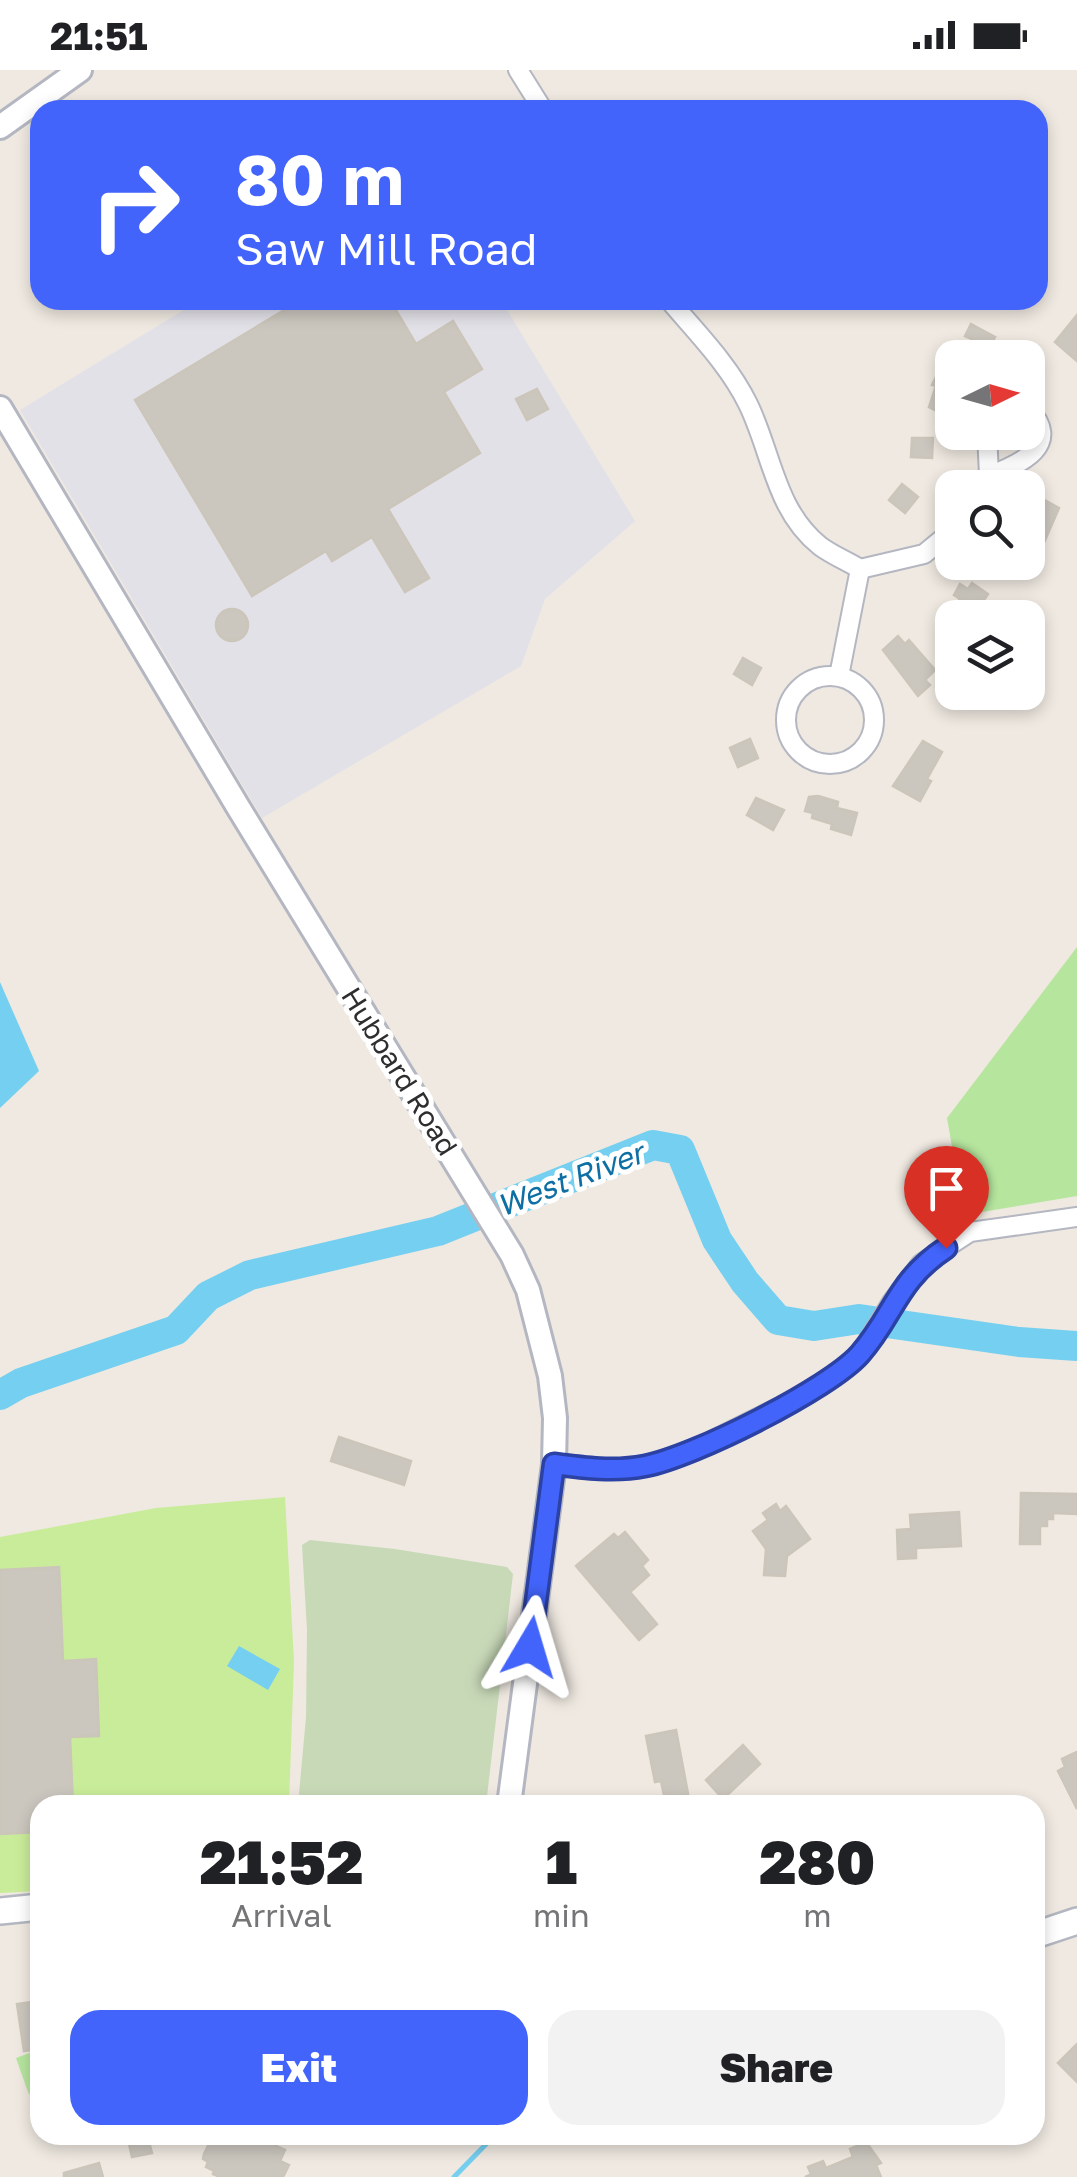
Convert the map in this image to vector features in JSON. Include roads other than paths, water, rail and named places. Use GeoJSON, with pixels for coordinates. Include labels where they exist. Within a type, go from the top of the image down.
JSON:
{"type":"FeatureCollection","features":[{"type":"Feature","properties":{"kind":"main road"},"geometry":{"type":"LineString","coordinates":[[0,1911],[30,1909]]}},
{"type":"Feature","properties":{"kind":"main road"},"geometry":{"type":"LineString","coordinates":[[1045,1932],[1077,1921]]}},
{"type":"Feature","properties":{"kind":"street"},"geometry":{"type":"LineString","coordinates":[[38,100],[80,70]]}},
{"type":"Feature","properties":{"kind":"street"},"geometry":{"type":"LineString","coordinates":[[518,70],[538,100]]}},
{"type":"Feature","properties":{"kind":"street"},"geometry":{"type":"LineString","coordinates":[[0,127],[30,106]]}},
{"type":"Feature","properties":{"kind":"street"},"geometry":{"type":"LineString","coordinates":[[678,310],[704,340],[748,404],[783,500],[800,527],[822,548],[860,568],[924,554],[935,545]]}},
{"type":"Feature","properties":{"kind":"street","name":"Hubbard Road"},"geometry":{"type":"LineString","coordinates":[[0,408],[512,1255],[528,1290],[547,1362],[555,1418],[554,1464],[510,1795]]}},
{"type":"Feature","properties":{"kind":"street"},"geometry":{"type":"LineString","coordinates":[[1007,470],[1036,450]]}},
{"type":"Feature","properties":{"kind":"street"},"geometry":{"type":"LineString","coordinates":[[839,676],[860,568]]}},
{"type":"Feature","properties":{"kind":"street"},"geometry":{"type":"LineString","coordinates":[[822,676],[839,676],[852,681],[869,697],[874,731],[852,760],[835,765],[816,762],[798,752],[788,736],[785,718],[790,700],[804,683],[822,676]]}},
{"type":"Feature","properties":{"kind":"street"},"geometry":{"type":"LineString","coordinates":[[554,1464],[618,1469],[673,1458],[817,1388],[846,1368],[921,1264],[970,1232],[1077,1218]]}},
{"type":"Feature","properties":{"kind":"water"},"geometry":{"type":"Polygon","coordinates":[[[0,982],[39,1071],[0,1108],[0,982]]]}},
{"type":"Feature","properties":{"kind":"water"},"geometry":{"type":"Polygon","coordinates":[[[239,1646],[280,1669],[268,1690],[227,1666],[239,1646]]]}},
{"type":"Feature","properties":{"kind":"waterway","name":"West River"},"geometry":{"type":"LineString","coordinates":[[0,1395],[21,1383],[176,1330],[208,1296],[250,1275],[438,1231],[653,1145],[680,1150],[717,1240],[745,1282],[778,1320],[814,1326],[859,1319],[1019,1342],[1077,1346]]}},
{"type":"Feature","properties":{"kind":"waterway"},"geometry":{"type":"LineString","coordinates":[[454,2177],[485,2145]]}}]}
